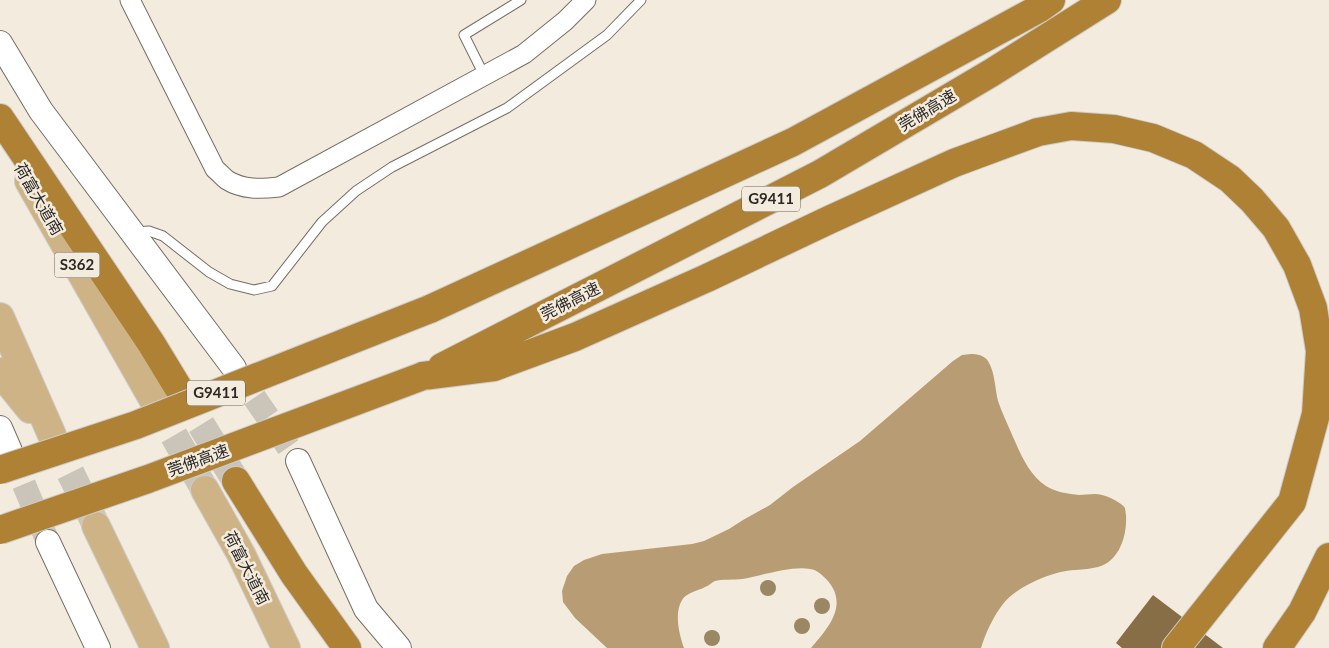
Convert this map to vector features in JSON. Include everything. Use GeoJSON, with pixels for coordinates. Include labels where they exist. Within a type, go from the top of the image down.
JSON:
{"type":"FeatureCollection","features":[{"type":"Feature","properties":{"kind":"highway","name":"G9411"},"geometry":{"type":"LineString","coordinates":[[5,461],[136,425],[430,309],[793,142],[1040,8],[1050,0]]}},
{"type":"Feature","properties":{"kind":"highway","name":"莞佛高速"},"geometry":{"type":"LineString","coordinates":[[0,530],[148,479],[423,376],[820,174],[991,73],[1107,0]]}},
{"type":"Feature","properties":{"kind":"highway"},"geometry":{"type":"LineString","coordinates":[[0,118],[151,343],[179,389]]}},
{"type":"Feature","properties":{"kind":"highway"},"geometry":{"type":"LineString","coordinates":[[423,376],[494,367],[575,337],[954,163],[1004,144],[1038,132],[1071,126],[1114,129],[1153,138],[1194,155],[1230,179],[1252,200],[1276,228],[1297,265],[1312,308],[1320,351],[1316,414],[1292,502]]}},
{"type":"Feature","properties":{"kind":"highway"},"geometry":{"type":"LineString","coordinates":[[1176,648],[1292,502],[1329,444]]}},
{"type":"Feature","properties":{"kind":"highway"},"geometry":{"type":"LineString","coordinates":[[236,481],[294,574],[347,648]]}},
{"type":"Feature","properties":{"kind":"highway"},"geometry":{"type":"LineString","coordinates":[[1277,648],[1302,612],[1329,557]]}},
{"type":"Feature","properties":{"kind":"main road","name":"荷富大道南"},"geometry":{"type":"LineString","coordinates":[[0,130],[153,399]]}},
{"type":"Feature","properties":{"kind":"main road"},"geometry":{"type":"LineString","coordinates":[[0,318],[52,435],[0,372]]}},
{"type":"Feature","properties":{"kind":"main road","name":"荷富大道南"},"geometry":{"type":"LineString","coordinates":[[205,490],[241,554],[286,648]]}},
{"type":"Feature","properties":{"kind":"main road"},"geometry":{"type":"LineString","coordinates":[[96,526],[155,648]]}},
{"type":"Feature","properties":{"kind":"street"},"geometry":{"type":"LineString","coordinates":[[130,0],[215,169],[227,179],[244,187],[262,189],[279,187],[524,54],[565,21],[586,0]]}},
{"type":"Feature","properties":{"kind":"street"},"geometry":{"type":"LineString","coordinates":[[0,43],[41,111],[234,368]]}},
{"type":"Feature","properties":{"kind":"street"},"geometry":{"type":"LineString","coordinates":[[0,428],[5,461]]}},
{"type":"Feature","properties":{"kind":"street"},"geometry":{"type":"LineString","coordinates":[[298,461],[366,609],[399,648]]}},
{"type":"Feature","properties":{"kind":"street"},"geometry":{"type":"LineString","coordinates":[[48,542],[98,648]]}},
{"type":"Feature","properties":{"kind":"lane"},"geometry":{"type":"LineString","coordinates":[[484,75],[464,34],[521,0]]}},
{"type":"Feature","properties":{"kind":"lane"},"geometry":{"type":"LineString","coordinates":[[132,232],[149,231],[163,236],[209,272],[230,284],[254,290],[272,286],[322,222],[356,191],[392,168],[506,108],[607,36],[641,0]]}},
{"type":"Feature","properties":{"kind":"shaded area"},"geometry":{"type":"Polygon","coordinates":[[[962,355],[982,356],[990,365],[1001,410],[1022,458],[1035,476],[1046,486],[1058,491],[1075,495],[1097,494],[1108,497],[1125,508],[1126,515],[1123,542],[1112,559],[1098,567],[1050,575],[1023,587],[1008,598],[996,614],[981,648],[811,648],[829,625],[836,608],[836,599],[834,590],[822,575],[813,570],[803,568],[742,579],[717,580],[687,595],[682,600],[678,611],[679,630],[684,648],[607,648],[575,618],[563,602],[562,591],[567,576],[574,566],[584,560],[602,554],[692,544],[704,541],[729,529],[770,505],[860,441],[953,361],[962,355]]]}},
{"type":"Feature","properties":{"kind":"building"},"geometry":{"type":"Polygon","coordinates":[[[1153,595],[1223,648],[1122,648],[1116,643],[1153,595]]]}},
{"type":"Feature","properties":{"kind":"tunnel"},"geometry":{"type":"LineString","coordinates":[[234,368],[298,461]]}},
{"type":"Feature","properties":{"kind":"tunnel"},"geometry":{"type":"LineString","coordinates":[[179,389],[236,481]]}},
{"type":"Feature","properties":{"kind":"tunnel"},"geometry":{"type":"LineString","coordinates":[[153,399],[205,490]]}},
{"type":"Feature","properties":{"kind":"tunnel"},"geometry":{"type":"LineString","coordinates":[[52,435],[94,521]]}},
{"type":"Feature","properties":{"kind":"tunnel"},"geometry":{"type":"LineString","coordinates":[[10,451],[48,542]]}}]}
